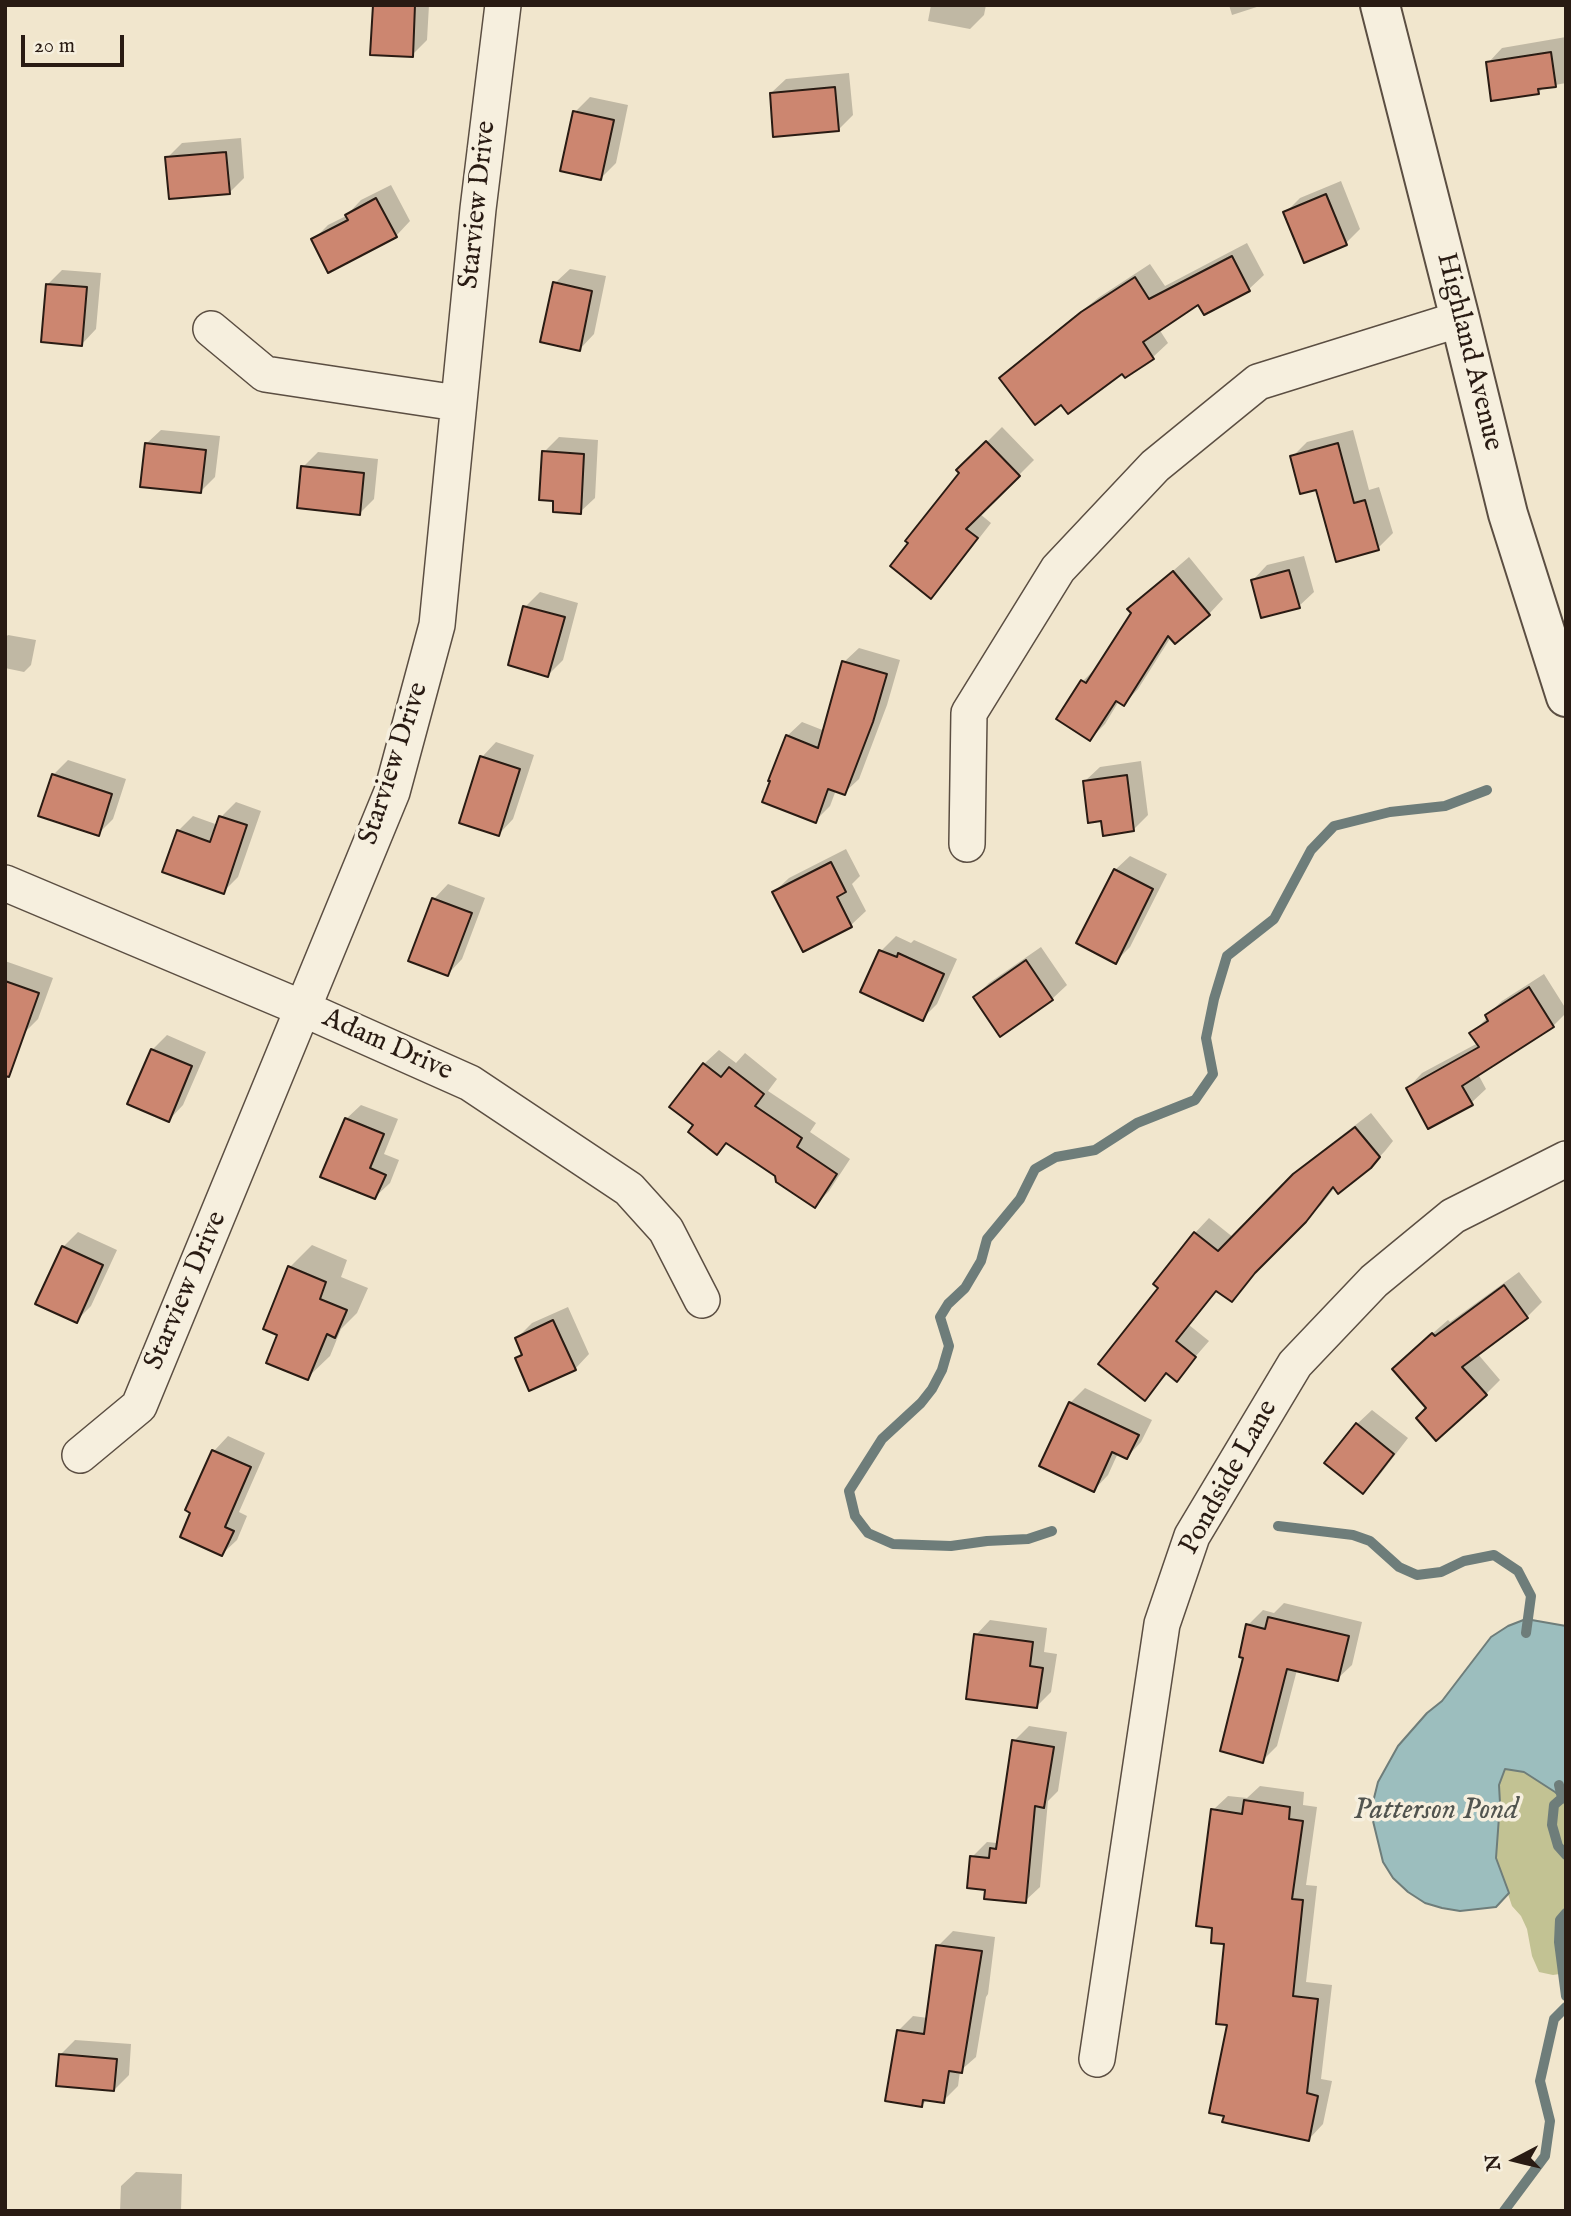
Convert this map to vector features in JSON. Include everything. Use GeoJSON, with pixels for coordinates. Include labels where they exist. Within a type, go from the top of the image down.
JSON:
{"type":"FeatureCollection","features":[{"type":"Feature","properties":{"kind":"street","name":"Starview Drive"},"geometry":{"type":"LineString","coordinates":[[80,1455],[139,1406],[392,792],[437,625],[457,403],[503,5]]}},
{"type":"Feature","properties":{"kind":"street","name":"Highland Avenue"},"geometry":{"type":"LineString","coordinates":[[1380,5],[1508,514],[1566,697]]}},
{"type":"Feature","properties":{"kind":"street"},"geometry":{"type":"LineString","coordinates":[[967,844],[969,713],[1058,569],[1155,466],[1258,382],[1461,319]]}},
{"type":"Feature","properties":{"kind":"street"},"geometry":{"type":"LineString","coordinates":[[211,329],[265,374],[457,403]]}},
{"type":"Feature","properties":{"kind":"street","name":"Adam Drive"},"geometry":{"type":"LineString","coordinates":[[5,883],[304,1009],[470,1083],[629,1189],[666,1230],[702,1300]]}},
{"type":"Feature","properties":{"kind":"street","name":"Pondside Lane"},"geometry":{"type":"LineString","coordinates":[[1097,2059],[1162,1624],[1192,1536],[1295,1363],[1374,1281],[1453,1216],[1566,1159]]}},
{"type":"Feature","properties":{"kind":"green space"},"geometry":{"type":"Polygon","coordinates":[[[1505,1769],[1524,1772],[1555,1792],[1566,1806],[1566,1973],[1553,1975],[1539,1972],[1532,1956],[1527,1929],[1512,1906],[1496,1858],[1499,1785],[1505,1769]]]}},
{"type":"Feature","properties":{"kind":"water","name":"Patterson Pond"},"geometry":{"type":"Polygon","coordinates":[[[1526,1619],[1566,1626],[1566,1806],[1555,1792],[1524,1772],[1505,1769],[1499,1785],[1496,1858],[1509,1893],[1496,1907],[1460,1911],[1425,1903],[1393,1878],[1383,1862],[1373,1821],[1373,1802],[1378,1782],[1398,1746],[1427,1713],[1442,1701],[1491,1637],[1526,1619]]]}},
{"type":"Feature","properties":{"kind":"building"},"geometry":{"type":"Polygon","coordinates":[[[373,5],[415,5],[413,57],[370,55],[373,5]]]}},
{"type":"Feature","properties":{"kind":"building"},"geometry":{"type":"Polygon","coordinates":[[[1551,52],[1556,87],[1538,89],[1539,94],[1491,101],[1486,62],[1551,52]]]}},
{"type":"Feature","properties":{"kind":"building"},"geometry":{"type":"Polygon","coordinates":[[[835,87],[839,131],[773,137],[770,93],[835,87]]]}},
{"type":"Feature","properties":{"kind":"building"},"geometry":{"type":"Polygon","coordinates":[[[573,111],[614,120],[601,180],[560,171],[573,111]]]}},
{"type":"Feature","properties":{"kind":"building"},"geometry":{"type":"Polygon","coordinates":[[[226,152],[230,194],[169,199],[165,157],[226,152]]]}},
{"type":"Feature","properties":{"kind":"building"},"geometry":{"type":"Polygon","coordinates":[[[1326,194],[1347,245],[1304,263],[1283,212],[1326,194]]]}},
{"type":"Feature","properties":{"kind":"building"},"geometry":{"type":"Polygon","coordinates":[[[376,198],[397,237],[328,273],[311,239],[348,220],[345,215],[376,198]]]}},
{"type":"Feature","properties":{"kind":"building"},"geometry":{"type":"Polygon","coordinates":[[[1232,256],[1250,291],[1204,315],[1198,305],[1143,342],[1154,359],[1125,378],[1122,374],[1068,414],[1061,405],[1035,425],[999,378],[1081,312],[1135,277],[1149,299],[1232,256]]]}},
{"type":"Feature","properties":{"kind":"building"},"geometry":{"type":"Polygon","coordinates":[[[553,282],[592,291],[580,351],[540,342],[553,282]]]}},
{"type":"Feature","properties":{"kind":"building"},"geometry":{"type":"Polygon","coordinates":[[[46,284],[87,287],[82,346],[41,342],[46,284]]]}},
{"type":"Feature","properties":{"kind":"building"},"geometry":{"type":"Polygon","coordinates":[[[986,441],[1020,476],[966,529],[978,538],[931,599],[890,566],[908,543],[905,541],[959,473],[956,470],[986,441]]]}},
{"type":"Feature","properties":{"kind":"building"},"geometry":{"type":"Polygon","coordinates":[[[145,443],[206,450],[201,493],[140,487],[145,443]]]}},
{"type":"Feature","properties":{"kind":"building"},"geometry":{"type":"Polygon","coordinates":[[[1338,443],[1354,503],[1365,500],[1379,550],[1336,562],[1316,490],[1300,494],[1290,456],[1338,443]]]}},
{"type":"Feature","properties":{"kind":"building"},"geometry":{"type":"Polygon","coordinates":[[[542,451],[584,454],[581,514],[553,512],[553,501],[539,500],[542,451]]]}},
{"type":"Feature","properties":{"kind":"building"},"geometry":{"type":"Polygon","coordinates":[[[301,466],[364,473],[360,515],[297,508],[301,466]]]}},
{"type":"Feature","properties":{"kind":"building"},"geometry":{"type":"Polygon","coordinates":[[[1289,570],[1300,608],[1261,618],[1251,580],[1289,570]]]}},
{"type":"Feature","properties":{"kind":"building"},"geometry":{"type":"Polygon","coordinates":[[[1173,571],[1210,615],[1175,644],[1168,636],[1124,706],[1116,701],[1090,741],[1056,719],[1081,680],[1086,683],[1131,613],[1127,609],[1173,571]]]}},
{"type":"Feature","properties":{"kind":"building"},"geometry":{"type":"Polygon","coordinates":[[[523,606],[565,617],[548,677],[508,665],[523,606]]]}},
{"type":"Feature","properties":{"kind":"building"},"geometry":{"type":"Polygon","coordinates":[[[842,661],[887,674],[873,722],[845,795],[828,789],[816,823],[762,802],[786,735],[818,748],[842,661]]]}},
{"type":"Feature","properties":{"kind":"building"},"geometry":{"type":"Polygon","coordinates":[[[480,756],[520,769],[499,836],[459,823],[480,756]]]}},
{"type":"Feature","properties":{"kind":"building"},"geometry":{"type":"Polygon","coordinates":[[[52,774],[112,794],[99,836],[38,816],[52,774]]]}},
{"type":"Feature","properties":{"kind":"building"},"geometry":{"type":"Polygon","coordinates":[[[1127,775],[1134,831],[1103,836],[1101,821],[1088,823],[1083,781],[1127,775]]]}},
{"type":"Feature","properties":{"kind":"building"},"geometry":{"type":"Polygon","coordinates":[[[219,816],[247,825],[224,894],[162,872],[177,830],[210,842],[219,816]]]}},
{"type":"Feature","properties":{"kind":"building"},"geometry":{"type":"Polygon","coordinates":[[[831,862],[846,892],[837,897],[852,927],[803,952],[772,892],[831,862]]]}},
{"type":"Feature","properties":{"kind":"building"},"geometry":{"type":"Polygon","coordinates":[[[1114,869],[1153,889],[1116,964],[1076,943],[1114,869]]]}},
{"type":"Feature","properties":{"kind":"building"},"geometry":{"type":"Polygon","coordinates":[[[432,898],[472,913],[448,976],[408,961],[432,898]]]}},
{"type":"Feature","properties":{"kind":"building"},"geometry":{"type":"Polygon","coordinates":[[[879,950],[897,957],[898,953],[944,974],[923,1021],[860,992],[879,950]]]}},
{"type":"Feature","properties":{"kind":"building"},"geometry":{"type":"Polygon","coordinates":[[[1026,960],[1053,1000],[1000,1037],[973,997],[1026,960]]]}},
{"type":"Feature","properties":{"kind":"building"},"geometry":{"type":"Polygon","coordinates":[[[5,981],[39,993],[9,1077],[5,1076],[5,981]]]}},
{"type":"Feature","properties":{"kind":"building"},"geometry":{"type":"Polygon","coordinates":[[[1529,987],[1554,1027],[1462,1086],[1473,1105],[1428,1129],[1406,1088],[1479,1047],[1469,1033],[1488,1021],[1485,1015],[1529,987]]]}},
{"type":"Feature","properties":{"kind":"building"},"geometry":{"type":"Polygon","coordinates":[[[151,1049],[192,1066],[169,1122],[127,1104],[151,1049]]]}},
{"type":"Feature","properties":{"kind":"building"},"geometry":{"type":"Polygon","coordinates":[[[703,1063],[721,1077],[729,1067],[764,1094],[755,1106],[802,1138],[797,1147],[837,1174],[815,1208],[776,1182],[775,1176],[726,1143],[717,1155],[688,1132],[693,1125],[669,1107],[703,1063]]]}},
{"type":"Feature","properties":{"kind":"building"},"geometry":{"type":"Polygon","coordinates":[[[345,1118],[384,1134],[370,1168],[386,1175],[375,1199],[320,1177],[345,1118]]]}},
{"type":"Feature","properties":{"kind":"building"},"geometry":{"type":"Polygon","coordinates":[[[1355,1127],[1380,1157],[1371,1168],[1338,1194],[1333,1187],[1306,1222],[1255,1273],[1232,1302],[1216,1291],[1176,1341],[1196,1357],[1177,1382],[1166,1373],[1145,1401],[1098,1364],[1158,1288],[1153,1284],[1194,1232],[1218,1251],[1293,1174],[1355,1127]]]}},
{"type":"Feature","properties":{"kind":"building"},"geometry":{"type":"Polygon","coordinates":[[[62,1246],[103,1265],[77,1323],[35,1304],[62,1246]]]}},
{"type":"Feature","properties":{"kind":"building"},"geometry":{"type":"Polygon","coordinates":[[[288,1266],[326,1282],[320,1299],[347,1310],[335,1338],[327,1334],[308,1380],[266,1363],[277,1335],[263,1329],[288,1266]]]}},
{"type":"Feature","properties":{"kind":"building"},"geometry":{"type":"Polygon","coordinates":[[[1504,1285],[1528,1318],[1462,1367],[1487,1395],[1436,1441],[1416,1418],[1426,1408],[1392,1369],[1432,1333],[1435,1336],[1504,1285]]]}},
{"type":"Feature","properties":{"kind":"building"},"geometry":{"type":"Polygon","coordinates":[[[553,1320],[576,1370],[529,1391],[515,1358],[522,1355],[515,1338],[553,1320]]]}},
{"type":"Feature","properties":{"kind":"building"},"geometry":{"type":"Polygon","coordinates":[[[1069,1402],[1139,1435],[1127,1459],[1112,1452],[1094,1492],[1039,1466],[1069,1402]]]}},
{"type":"Feature","properties":{"kind":"building"},"geometry":{"type":"Polygon","coordinates":[[[1356,1423],[1394,1454],[1363,1494],[1324,1463],[1356,1423]]]}},
{"type":"Feature","properties":{"kind":"building"},"geometry":{"type":"Polygon","coordinates":[[[212,1450],[251,1467],[225,1527],[234,1531],[222,1556],[180,1537],[190,1513],[185,1510],[212,1450]]]}},
{"type":"Feature","properties":{"kind":"building"},"geometry":{"type":"Polygon","coordinates":[[[1268,1617],[1349,1636],[1338,1681],[1287,1669],[1263,1763],[1220,1751],[1243,1658],[1239,1657],[1246,1624],[1265,1629],[1268,1617]]]}},
{"type":"Feature","properties":{"kind":"building"},"geometry":{"type":"Polygon","coordinates":[[[974,1634],[1033,1642],[1030,1666],[1043,1668],[1037,1708],[966,1699],[974,1634]]]}},
{"type":"Feature","properties":{"kind":"building"},"geometry":{"type":"Polygon","coordinates":[[[1012,1740],[1054,1747],[1044,1808],[1035,1806],[1026,1903],[984,1899],[985,1890],[967,1888],[970,1856],[989,1858],[990,1848],[996,1849],[1012,1740]]]}},
{"type":"Feature","properties":{"kind":"building"},"geometry":{"type":"Polygon","coordinates":[[[1244,1800],[1290,1807],[1289,1819],[1303,1821],[1292,1899],[1303,1900],[1293,1996],[1318,1999],[1307,2093],[1318,2096],[1309,2141],[1222,2122],[1224,2116],[1209,2113],[1227,2025],[1216,2024],[1224,1944],[1211,1943],[1212,1928],[1196,1926],[1211,1809],[1242,1814],[1244,1800]]]}},
{"type":"Feature","properties":{"kind":"building"},"geometry":{"type":"Polygon","coordinates":[[[936,1945],[982,1951],[962,2073],[949,2071],[944,2103],[923,2100],[922,2107],[885,2101],[897,2030],[924,2034],[936,1945]]]}},
{"type":"Feature","properties":{"kind":"building"},"geometry":{"type":"Polygon","coordinates":[[[59,2054],[117,2059],[114,2091],[56,2086],[59,2054]]]}},
{"type":"Feature","properties":{"kind":"waterway"},"geometry":{"type":"LineString","coordinates":[[1052,1531],[1028,1539],[951,1546],[893,1544],[868,1533],[855,1516],[849,1491],[882,1439],[921,1403],[932,1389],[942,1370],[949,1346],[940,1317],[948,1304],[965,1288],[981,1261],[987,1239],[1020,1199],[1035,1169],[1056,1157],[1095,1150],[1137,1123],[1195,1100],[1213,1074],[1206,1038],[1227,956],[1274,919],[1311,850],[1334,826],[1390,812],[1445,806],[1487,790]]}},
{"type":"Feature","properties":{"kind":"waterway"},"geometry":{"type":"LineString","coordinates":[[1278,1526],[1353,1535],[1370,1541],[1399,1567],[1417,1575],[1441,1572],[1464,1561],[1494,1555],[1518,1571],[1531,1596],[1526,1633]]}},
{"type":"Feature","properties":{"kind":"waterway"},"geometry":{"type":"LineString","coordinates":[[1559,1785],[1562,1798],[1554,1805],[1552,1825],[1558,1846],[1566,1855]]}},
{"type":"Feature","properties":{"kind":"waterway"},"geometry":{"type":"LineString","coordinates":[[1566,1913],[1560,1920],[1559,1942],[1566,1996]]}},
{"type":"Feature","properties":{"kind":"waterway"},"geometry":{"type":"LineString","coordinates":[[1504,2211],[1545,2156],[1550,2121],[1540,2081],[1554,2019],[1566,2007]]}}]}
